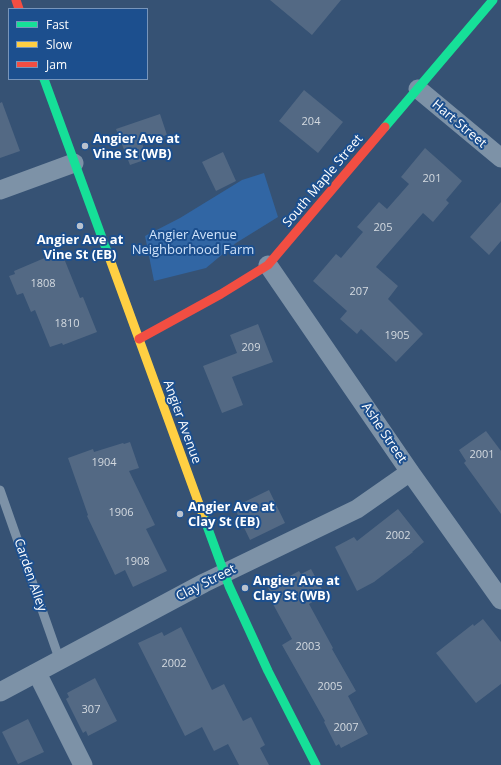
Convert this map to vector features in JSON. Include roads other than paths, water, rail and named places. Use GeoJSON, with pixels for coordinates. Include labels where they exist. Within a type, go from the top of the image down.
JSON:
{"type":"FeatureCollection","features":[{"type":"Feature","properties":{"kind":"main road","name":"South Maple Street"},"geometry":{"type":"LineString","coordinates":[[138,339],[221,294],[268,265],[493,0]]}},
{"type":"Feature","properties":{"kind":"main road","name":"Angier Avenue"},"geometry":{"type":"LineString","coordinates":[[44,80],[224,573],[268,671],[316,765]]}},
{"type":"Feature","properties":{"kind":"street","name":"Hart Street"},"geometry":{"type":"LineString","coordinates":[[418,89],[501,158]]}},
{"type":"Feature","properties":{"kind":"street"},"geometry":{"type":"LineString","coordinates":[[0,190],[74,163]]}},
{"type":"Feature","properties":{"kind":"street","name":"Ashe Street"},"geometry":{"type":"LineString","coordinates":[[268,265],[410,472],[501,600]]}},
{"type":"Feature","properties":{"kind":"street","name":"Clay Street"},"geometry":{"type":"LineString","coordinates":[[0,692],[224,573],[357,509],[410,472]]}},
{"type":"Feature","properties":{"kind":"street"},"geometry":{"type":"LineString","coordinates":[[37,673],[83,765]]}},
{"type":"Feature","properties":{"kind":"lane","name":"Carden Alley"},"geometry":{"type":"LineString","coordinates":[[0,490],[60,661]]}},
{"type":"Feature","properties":{"kind":"place","name":"Angier Ave at Vine St (WB)"},"geometry":{"type":"Point","coordinates":[85,146]}},
{"type":"Feature","properties":{"kind":"place","name":"Angier Ave at Vine St (EB)"},"geometry":{"type":"Point","coordinates":[80,226]}},
{"type":"Feature","properties":{"kind":"place","name":"Angier Ave at Clay St (EB)"},"geometry":{"type":"Point","coordinates":[180,514]}},
{"type":"Feature","properties":{"kind":"place","name":"Angier Ave at Clay St (WB)"},"geometry":{"type":"Point","coordinates":[245,588]}},
{"type":"Feature","properties":{"kind":"park label","name":"Angier Avenue Neighborhood Farm"},"geometry":{"type":"Point","coordinates":[193,242]}}]}
